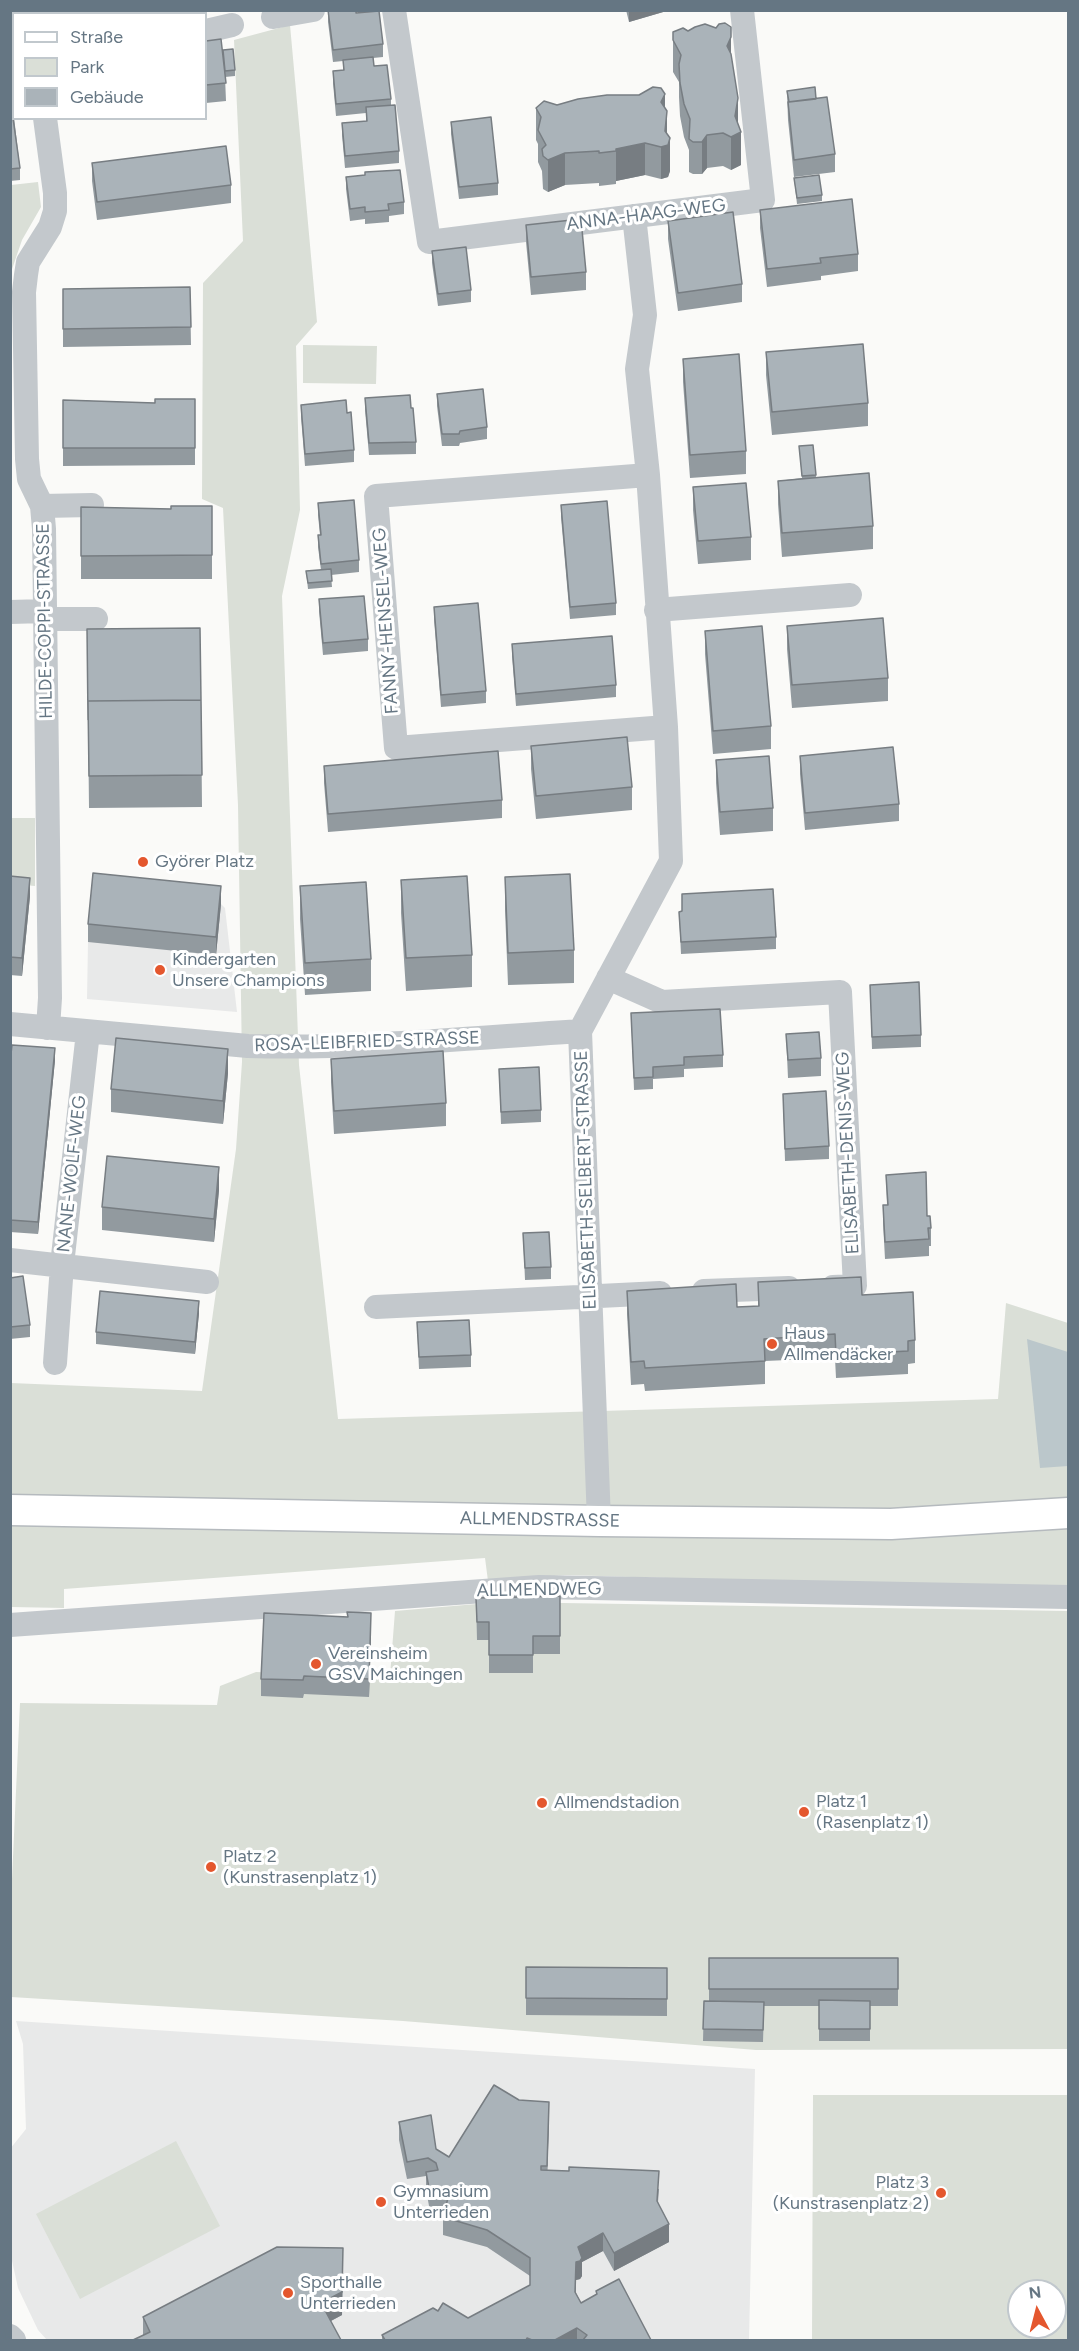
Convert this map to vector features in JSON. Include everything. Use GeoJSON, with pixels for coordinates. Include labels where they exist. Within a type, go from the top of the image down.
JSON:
{"type":"FeatureCollection","features":[{"type":"Feature","properties":{"kind":"main road","name":"ALLMENDSTRASSE"},"geometry":{"type":"LineString","coordinates":[[10,1510],[891,1524],[1068,1513]]}},
{"type":"Feature","properties":{"kind":"street"},"geometry":{"type":"LineString","coordinates":[[273,17],[313,10]]}},
{"type":"Feature","properties":{"kind":"street","name":"ANNA-HAAG-WEG"},"geometry":{"type":"LineString","coordinates":[[394,10],[429,242],[763,200],[742,10]]}},
{"type":"Feature","properties":{"kind":"street"},"geometry":{"type":"LineString","coordinates":[[207,31],[232,25]]}},
{"type":"Feature","properties":{"kind":"street","name":"HILDE-COPPI-STRASSE"},"geometry":{"type":"LineString","coordinates":[[45,120],[55,193],[55,211],[50,227],[28,262],[18,393],[29,479],[42,506],[44,529],[50,998],[48,1028]]}},
{"type":"Feature","properties":{"kind":"street","name":"ELISABETH-SELBERT-STRASSE"},"geometry":{"type":"LineString","coordinates":[[599,1521],[580,1031],[671,861],[666,727],[648,475],[637,369],[645,315],[634,216]]}},
{"type":"Feature","properties":{"kind":"street","name":"FANNY-HENSEL-WEG"},"geometry":{"type":"LineString","coordinates":[[648,475],[376,496],[396,748],[666,727]]}},
{"type":"Feature","properties":{"kind":"street"},"geometry":{"type":"LineString","coordinates":[[42,506],[92,505]]}},
{"type":"Feature","properties":{"kind":"street"},"geometry":{"type":"LineString","coordinates":[[656,610],[850,595]]}},
{"type":"Feature","properties":{"kind":"street"},"geometry":{"type":"LineString","coordinates":[[10,612],[96,619]]}},
{"type":"Feature","properties":{"kind":"street","name":"ELISABETH-DENIS-WEG"},"geometry":{"type":"LineString","coordinates":[[591,1295],[855,1286],[840,992],[662,1002],[608,978]]}},
{"type":"Feature","properties":{"kind":"street","name":"ROSA-LEIBFRIED-STRASSE"},"geometry":{"type":"LineString","coordinates":[[10,1024],[278,1047],[345,1046],[580,1031]]}},
{"type":"Feature","properties":{"kind":"street","name":"NANE-WOLF-WEG"},"geometry":{"type":"LineString","coordinates":[[10,1260],[62,1265],[88,1032]]}},
{"type":"Feature","properties":{"kind":"street"},"geometry":{"type":"LineString","coordinates":[[55,1363],[62,1265],[207,1282]]}},
{"type":"Feature","properties":{"kind":"street"},"geometry":{"type":"LineString","coordinates":[[376,1307],[591,1295]]}},
{"type":"Feature","properties":{"kind":"street","name":"ALLMENDWEG"},"geometry":{"type":"LineString","coordinates":[[22,1624],[539,1587],[1068,1598]]}},
{"type":"Feature","properties":{"kind":"street"},"geometry":{"type":"LineString","coordinates":[[10,2336],[14,2340]]}},
{"type":"Feature","properties":{"kind":"shaded area","name":"Kindergarten Unsere Champions"},"geometry":{"type":"Polygon","coordinates":[[[93,891],[221,904],[225,908],[237,1012],[87,999],[88,942],[93,891]]]}},
{"type":"Feature","properties":{"kind":"shaded area"},"geometry":{"type":"Polygon","coordinates":[[[1027,1339],[1068,1352],[1068,1466],[1040,1468],[1027,1339]]]}},
{"type":"Feature","properties":{"kind":"shaded area","name":"Gymnasium Unterrieden"},"geometry":{"type":"Polygon","coordinates":[[[16,2021],[755,2069],[749,2340],[47,2340],[38,2330],[18,2288],[11,2256],[10,2149],[26,2129],[23,2044],[16,2021]]]}},
{"type":"Feature","properties":{"kind":"green space"},"geometry":{"type":"Polygon","coordinates":[[[290,25],[317,322],[296,346],[300,510],[282,596],[299,1065],[338,1419],[998,1399],[1006,1303],[1068,1323],[1068,1590],[566,1575],[488,1581],[485,1558],[64,1589],[64,1608],[11,1607],[11,1383],[202,1391],[236,1149],[242,1062],[238,805],[223,508],[202,499],[203,283],[243,241],[234,40],[290,25]]]}},
{"type":"Feature","properties":{"kind":"green space"},"geometry":{"type":"Polygon","coordinates":[[[38,182],[41,207],[22,240],[11,272],[11,185],[38,182]]]}},
{"type":"Feature","properties":{"kind":"green space"},"geometry":{"type":"Polygon","coordinates":[[[303,345],[377,346],[376,384],[303,383],[303,345]]]}},
{"type":"Feature","properties":{"kind":"green space"},"geometry":{"type":"Polygon","coordinates":[[[10,818],[35,818],[35,886],[11,884],[10,818]]]}},
{"type":"Feature","properties":{"kind":"green space","name":"Allmendstadion"},"geometry":{"type":"Polygon","coordinates":[[[500,1602],[1068,1611],[1068,2049],[756,2050],[403,2021],[11,1997],[11,1901],[20,1703],[217,1705],[220,1686],[256,1672],[390,1676],[395,1611],[500,1602]]]}},
{"type":"Feature","properties":{"kind":"green space","name":"Platz 3 (Kunstrasenplatz 2)"},"geometry":{"type":"Polygon","coordinates":[[[813,2095],[1068,2095],[1068,2340],[812,2340],[813,2095]]]}},
{"type":"Feature","properties":{"kind":"green space"},"geometry":{"type":"Polygon","coordinates":[[[176,2141],[220,2226],[80,2299],[36,2214],[176,2141]]]}},
{"type":"Feature","properties":{"kind":"building"},"geometry":{"type":"Polygon","coordinates":[[[328,10],[356,10],[356,13],[379,11],[383,44],[333,50],[328,10]]]}},
{"type":"Feature","properties":{"kind":"building"},"geometry":{"type":"Polygon","coordinates":[[[725,23],[731,27],[731,37],[727,46],[731,54],[738,98],[735,116],[741,132],[731,137],[723,133],[707,135],[702,142],[693,142],[689,139],[690,119],[680,83],[681,55],[673,40],[673,32],[683,28],[688,31],[705,24],[716,28],[719,24],[725,23]]]}},
{"type":"Feature","properties":{"kind":"building"},"geometry":{"type":"Polygon","coordinates":[[[221,39],[226,83],[207,85],[207,41],[221,39]]]}},
{"type":"Feature","properties":{"kind":"building"},"geometry":{"type":"Polygon","coordinates":[[[233,49],[235,70],[225,71],[223,50],[233,49]]]}},
{"type":"Feature","properties":{"kind":"building"},"geometry":{"type":"Polygon","coordinates":[[[373,57],[374,66],[387,65],[391,99],[336,104],[333,71],[344,70],[343,60],[373,57]]]}},
{"type":"Feature","properties":{"kind":"building"},"geometry":{"type":"Polygon","coordinates":[[[653,87],[661,88],[665,94],[661,102],[667,111],[665,131],[670,138],[668,145],[661,147],[645,143],[616,149],[616,151],[565,153],[548,160],[543,156],[542,149],[546,145],[538,130],[541,117],[536,108],[544,101],[557,105],[607,95],[639,95],[653,87]]]}},
{"type":"Feature","properties":{"kind":"building"},"geometry":{"type":"Polygon","coordinates":[[[815,87],[816,99],[789,102],[787,91],[815,87]]]}},
{"type":"Feature","properties":{"kind":"building"},"geometry":{"type":"Polygon","coordinates":[[[10,97],[20,168],[10,169],[10,97]]]}},
{"type":"Feature","properties":{"kind":"building"},"geometry":{"type":"Polygon","coordinates":[[[827,97],[835,154],[794,160],[788,102],[827,97]]]}},
{"type":"Feature","properties":{"kind":"building"},"geometry":{"type":"Polygon","coordinates":[[[395,105],[399,151],[345,156],[342,123],[367,121],[366,107],[395,105]]]}},
{"type":"Feature","properties":{"kind":"building"},"geometry":{"type":"Polygon","coordinates":[[[491,117],[498,183],[459,187],[451,122],[491,117]]]}},
{"type":"Feature","properties":{"kind":"building"},"geometry":{"type":"Polygon","coordinates":[[[226,146],[231,185],[97,202],[92,163],[226,146]]]}},
{"type":"Feature","properties":{"kind":"building"},"geometry":{"type":"Polygon","coordinates":[[[400,170],[404,202],[388,204],[389,210],[365,212],[365,207],[350,209],[346,177],[365,175],[365,172],[400,170]]]}},
{"type":"Feature","properties":{"kind":"building"},"geometry":{"type":"Polygon","coordinates":[[[819,175],[822,195],[797,198],[794,178],[819,175]]]}},
{"type":"Feature","properties":{"kind":"building"},"geometry":{"type":"Polygon","coordinates":[[[852,199],[858,254],[820,258],[821,263],[767,269],[760,210],[852,199]]]}},
{"type":"Feature","properties":{"kind":"building"},"geometry":{"type":"Polygon","coordinates":[[[733,212],[742,284],[678,293],[668,221],[733,212]]]}},
{"type":"Feature","properties":{"kind":"building"},"geometry":{"type":"Polygon","coordinates":[[[581,219],[586,272],[531,277],[526,225],[581,219]]]}},
{"type":"Feature","properties":{"kind":"building"},"geometry":{"type":"Polygon","coordinates":[[[466,247],[471,290],[438,294],[432,251],[466,247]]]}},
{"type":"Feature","properties":{"kind":"building"},"geometry":{"type":"Polygon","coordinates":[[[190,287],[191,327],[63,329],[63,289],[190,287]]]}},
{"type":"Feature","properties":{"kind":"building"},"geometry":{"type":"Polygon","coordinates":[[[863,344],[868,403],[772,412],[766,352],[863,344]]]}},
{"type":"Feature","properties":{"kind":"building"},"geometry":{"type":"Polygon","coordinates":[[[739,354],[746,451],[690,455],[683,359],[739,354]]]}},
{"type":"Feature","properties":{"kind":"building"},"geometry":{"type":"Polygon","coordinates":[[[483,389],[487,427],[460,431],[459,434],[442,434],[437,394],[483,389]]]}},
{"type":"Feature","properties":{"kind":"building"},"geometry":{"type":"Polygon","coordinates":[[[410,395],[416,442],[369,443],[365,398],[410,395]]]}},
{"type":"Feature","properties":{"kind":"building"},"geometry":{"type":"Polygon","coordinates":[[[155,399],[195,399],[195,448],[63,448],[63,400],[155,403],[155,399]]]}},
{"type":"Feature","properties":{"kind":"building"},"geometry":{"type":"Polygon","coordinates":[[[346,400],[347,413],[351,412],[354,450],[305,454],[301,405],[346,400]]]}},
{"type":"Feature","properties":{"kind":"building"},"geometry":{"type":"Polygon","coordinates":[[[813,445],[816,475],[802,476],[799,446],[813,445]]]}},
{"type":"Feature","properties":{"kind":"building"},"geometry":{"type":"Polygon","coordinates":[[[869,473],[873,526],[782,533],[778,481],[869,473]]]}},
{"type":"Feature","properties":{"kind":"building"},"geometry":{"type":"Polygon","coordinates":[[[746,483],[751,537],[698,541],[693,487],[746,483]]]}},
{"type":"Feature","properties":{"kind":"building"},"geometry":{"type":"Polygon","coordinates":[[[354,500],[359,560],[321,564],[318,503],[354,500]]]}},
{"type":"Feature","properties":{"kind":"building"},"geometry":{"type":"Polygon","coordinates":[[[607,501],[616,603],[570,607],[561,505],[607,501]]]}},
{"type":"Feature","properties":{"kind":"building"},"geometry":{"type":"Polygon","coordinates":[[[171,506],[212,506],[212,555],[81,556],[81,507],[171,509],[171,506]]]}},
{"type":"Feature","properties":{"kind":"building"},"geometry":{"type":"Polygon","coordinates":[[[331,569],[332,581],[308,583],[306,571],[331,569]]]}},
{"type":"Feature","properties":{"kind":"building"},"geometry":{"type":"Polygon","coordinates":[[[364,596],[368,639],[323,643],[319,599],[364,596]]]}},
{"type":"Feature","properties":{"kind":"building"},"geometry":{"type":"Polygon","coordinates":[[[478,603],[486,691],[441,695],[434,607],[478,603]]]}},
{"type":"Feature","properties":{"kind":"building"},"geometry":{"type":"Polygon","coordinates":[[[883,618],[888,678],[792,685],[787,626],[883,618]]]}},
{"type":"Feature","properties":{"kind":"building"},"geometry":{"type":"Polygon","coordinates":[[[762,626],[771,726],[713,731],[705,631],[762,626]]]}},
{"type":"Feature","properties":{"kind":"building"},"geometry":{"type":"Polygon","coordinates":[[[200,628],[201,700],[88,701],[88,720],[87,629],[200,628]]]}},
{"type":"Feature","properties":{"kind":"building"},"geometry":{"type":"Polygon","coordinates":[[[612,636],[616,685],[516,694],[512,644],[612,636]]]}},
{"type":"Feature","properties":{"kind":"building"},"geometry":{"type":"Polygon","coordinates":[[[201,700],[202,775],[89,776],[88,701],[201,700]]]}},
{"type":"Feature","properties":{"kind":"building"},"geometry":{"type":"Polygon","coordinates":[[[627,737],[632,787],[536,796],[531,746],[627,737]]]}},
{"type":"Feature","properties":{"kind":"building"},"geometry":{"type":"Polygon","coordinates":[[[893,747],[899,804],[805,813],[800,756],[893,747]]]}},
{"type":"Feature","properties":{"kind":"building"},"geometry":{"type":"Polygon","coordinates":[[[498,751],[502,800],[328,814],[324,766],[498,751]]]}},
{"type":"Feature","properties":{"kind":"building"},"geometry":{"type":"Polygon","coordinates":[[[769,756],[773,808],[720,812],[716,760],[769,756]]]}},
{"type":"Feature","properties":{"kind":"building"},"geometry":{"type":"Polygon","coordinates":[[[93,873],[221,886],[216,937],[88,924],[93,873]]]}},
{"type":"Feature","properties":{"kind":"building"},"geometry":{"type":"Polygon","coordinates":[[[570,874],[574,950],[508,953],[505,877],[570,874]]]}},
{"type":"Feature","properties":{"kind":"building"},"geometry":{"type":"Polygon","coordinates":[[[10,876],[30,878],[22,958],[10,957],[10,876]]]}},
{"type":"Feature","properties":{"kind":"building"},"geometry":{"type":"Polygon","coordinates":[[[467,876],[472,955],[406,958],[401,880],[467,876]]]}},
{"type":"Feature","properties":{"kind":"building"},"geometry":{"type":"Polygon","coordinates":[[[366,882],[371,959],[305,963],[300,886],[366,882]]]}},
{"type":"Feature","properties":{"kind":"building"},"geometry":{"type":"Polygon","coordinates":[[[773,889],[776,937],[681,942],[679,912],[682,911],[682,894],[773,889]]]}},
{"type":"Feature","properties":{"kind":"building"},"geometry":{"type":"Polygon","coordinates":[[[919,982],[921,1035],[872,1037],[870,985],[919,982]]]}},
{"type":"Feature","properties":{"kind":"building"},"geometry":{"type":"Polygon","coordinates":[[[720,1009],[723,1055],[684,1057],[684,1065],[653,1067],[653,1077],[634,1078],[631,1013],[720,1009]]]}},
{"type":"Feature","properties":{"kind":"building"},"geometry":{"type":"Polygon","coordinates":[[[819,1032],[821,1058],[788,1060],[786,1034],[819,1032]]]}},
{"type":"Feature","properties":{"kind":"building"},"geometry":{"type":"Polygon","coordinates":[[[116,1038],[228,1049],[223,1101],[111,1089],[116,1038]]]}},
{"type":"Feature","properties":{"kind":"building"},"geometry":{"type":"Polygon","coordinates":[[[12,1045],[55,1048],[38,1222],[10,1220],[12,1045]]]}},
{"type":"Feature","properties":{"kind":"building"},"geometry":{"type":"Polygon","coordinates":[[[443,1051],[446,1103],[334,1111],[331,1059],[443,1051]]]}},
{"type":"Feature","properties":{"kind":"building"},"geometry":{"type":"Polygon","coordinates":[[[539,1067],[541,1110],[501,1112],[499,1069],[539,1067]]]}},
{"type":"Feature","properties":{"kind":"building"},"geometry":{"type":"Polygon","coordinates":[[[826,1091],[829,1146],[785,1149],[783,1094],[826,1091]]]}},
{"type":"Feature","properties":{"kind":"building"},"geometry":{"type":"Polygon","coordinates":[[[107,1156],[219,1167],[214,1219],[102,1207],[107,1156]]]}},
{"type":"Feature","properties":{"kind":"building"},"geometry":{"type":"Polygon","coordinates":[[[926,1172],[927,1216],[930,1216],[931,1228],[928,1228],[929,1239],[885,1242],[883,1205],[888,1205],[886,1175],[926,1172]]]}},
{"type":"Feature","properties":{"kind":"building"},"geometry":{"type":"Polygon","coordinates":[[[549,1232],[551,1267],[525,1268],[523,1233],[549,1232]]]}},
{"type":"Feature","properties":{"kind":"building"},"geometry":{"type":"Polygon","coordinates":[[[23,1276],[30,1325],[10,1327],[10,1278],[23,1276]]]}},
{"type":"Feature","properties":{"kind":"building","name":"Haus Allmendäcker"},"geometry":{"type":"Polygon","coordinates":[[[861,1277],[862,1295],[913,1292],[915,1340],[908,1341],[908,1351],[836,1355],[835,1334],[764,1339],[765,1361],[645,1368],[644,1361],[631,1362],[627,1291],[736,1284],[737,1307],[759,1306],[758,1282],[861,1277]]]}},
{"type":"Feature","properties":{"kind":"building"},"geometry":{"type":"Polygon","coordinates":[[[100,1291],[199,1301],[195,1342],[96,1332],[100,1291]]]}},
{"type":"Feature","properties":{"kind":"building"},"geometry":{"type":"Polygon","coordinates":[[[469,1320],[471,1355],[419,1357],[417,1322],[469,1320]]]}},
{"type":"Feature","properties":{"kind":"building"},"geometry":{"type":"Polygon","coordinates":[[[560,1596],[560,1636],[533,1636],[533,1655],[489,1655],[489,1622],[477,1622],[476,1598],[560,1596]]]}},
{"type":"Feature","properties":{"kind":"building","name":"Vereinsheim GSV Maichingen"},"geometry":{"type":"Polygon","coordinates":[[[347,1612],[371,1613],[369,1679],[304,1676],[303,1680],[261,1679],[264,1613],[348,1617],[347,1612]]]}},
{"type":"Feature","properties":{"kind":"building"},"geometry":{"type":"Polygon","coordinates":[[[709,1958],[898,1958],[898,1989],[709,1989],[709,1958]]]}},
{"type":"Feature","properties":{"kind":"building"},"geometry":{"type":"Polygon","coordinates":[[[526,1967],[667,1968],[667,1999],[526,1998],[526,1967]]]}},
{"type":"Feature","properties":{"kind":"building"},"geometry":{"type":"Polygon","coordinates":[[[819,2000],[870,2001],[870,2029],[819,2029],[819,2000]]]}},
{"type":"Feature","properties":{"kind":"building"},"geometry":{"type":"Polygon","coordinates":[[[704,2001],[764,2002],[763,2030],[703,2029],[704,2001]]]}},
{"type":"Feature","properties":{"kind":"building"},"geometry":{"type":"Polygon","coordinates":[[[494,2085],[519,2100],[549,2102],[547,2166],[541,2166],[541,2170],[569,2171],[569,2167],[659,2171],[657,2201],[669,2224],[614,2253],[603,2233],[578,2247],[582,2258],[576,2262],[575,2292],[581,2303],[597,2294],[596,2291],[619,2279],[651,2340],[583,2340],[587,2335],[577,2328],[555,2340],[527,2338],[526,2340],[385,2340],[382,2335],[433,2308],[438,2311],[443,2303],[468,2318],[530,2285],[530,2258],[487,2230],[443,2217],[448,2198],[430,2193],[426,2172],[438,2170],[436,2163],[428,2158],[407,2162],[399,2122],[431,2115],[436,2149],[449,2157],[494,2085]]]}},
{"type":"Feature","properties":{"kind":"building","name":"Sporthalle Unterrieden"},"geometry":{"type":"Polygon","coordinates":[[[277,2247],[343,2248],[342,2292],[321,2303],[341,2340],[133,2340],[150,2332],[143,2317],[277,2247]]]}},
{"type":"Feature","properties":{"kind":"place","name":"Györer Platz"},"geometry":{"type":"Point","coordinates":[143,862]}},
{"type":"Feature","properties":{"kind":"place","name":"Kindergarten Unsere Champions"},"geometry":{"type":"Point","coordinates":[160,970]}},
{"type":"Feature","properties":{"kind":"place","name":"Haus Allmendäcker"},"geometry":{"type":"Point","coordinates":[772,1344]}},
{"type":"Feature","properties":{"kind":"place","name":"Vereinsheim GSV Maichingen"},"geometry":{"type":"Point","coordinates":[316,1664]}},
{"type":"Feature","properties":{"kind":"place","name":"Allmendstadion"},"geometry":{"type":"Point","coordinates":[542,1803]}},
{"type":"Feature","properties":{"kind":"place","name":"Platz 1 (Rasenplatz 1)"},"geometry":{"type":"Point","coordinates":[804,1812]}},
{"type":"Feature","properties":{"kind":"place","name":"Platz 2 (Kunstrasenplatz 1)"},"geometry":{"type":"Point","coordinates":[211,1867]}},
{"type":"Feature","properties":{"kind":"place","name":"Platz 3 (Kunstrasenplatz 2)"},"geometry":{"type":"Point","coordinates":[941,2193]}},
{"type":"Feature","properties":{"kind":"place","name":"Gymnasium Unterrieden"},"geometry":{"type":"Point","coordinates":[381,2202]}},
{"type":"Feature","properties":{"kind":"place","name":"Sporthalle Unterrieden"},"geometry":{"type":"Point","coordinates":[288,2293]}}]}
